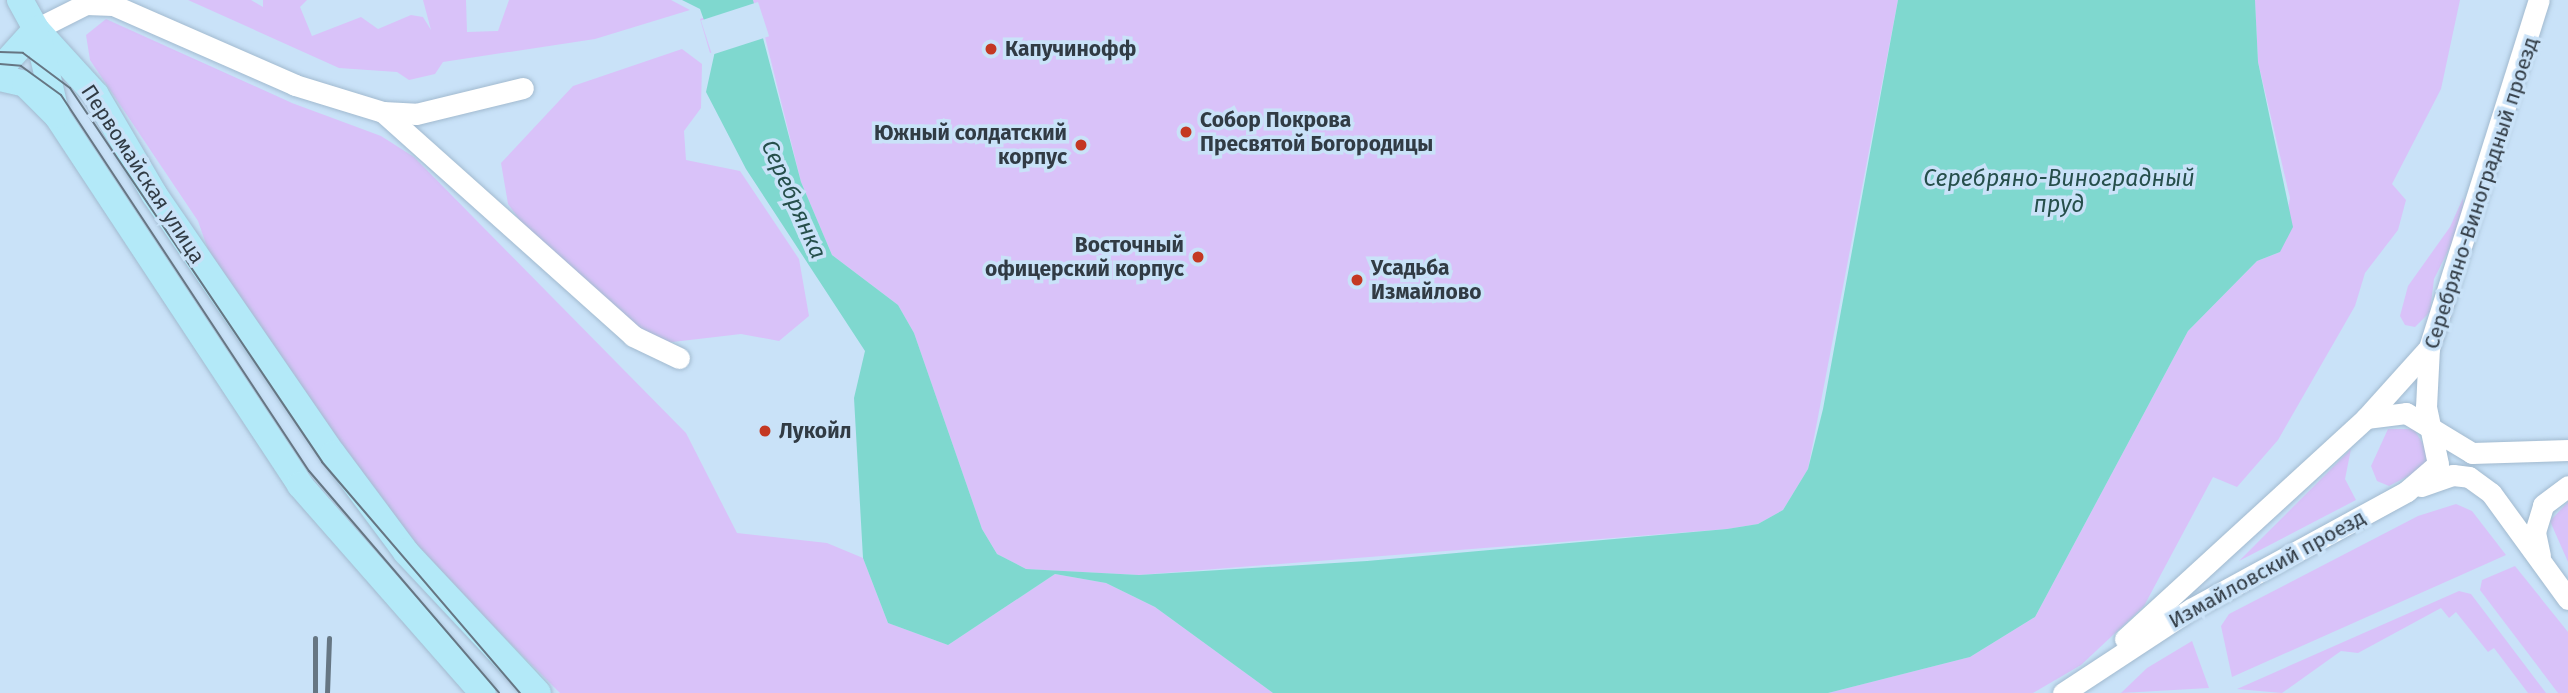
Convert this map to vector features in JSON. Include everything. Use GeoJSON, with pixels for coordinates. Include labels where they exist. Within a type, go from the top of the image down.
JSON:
{"type":"FeatureCollection","features":[{"type":"Feature","properties":{"kind":"main road"},"geometry":{"type":"LineString","coordinates":[[20,0],[36,29]]}},
{"type":"Feature","properties":{"kind":"main road"},"geometry":{"type":"LineString","coordinates":[[0,40],[36,29]]}},
{"type":"Feature","properties":{"kind":"main road"},"geometry":{"type":"LineString","coordinates":[[0,69],[36,29]]}},
{"type":"Feature","properties":{"kind":"main road","name":"Первомайская улица"},"geometry":{"type":"LineString","coordinates":[[36,29],[57,116],[300,485],[483,693]]}},
{"type":"Feature","properties":{"kind":"main road","name":"Первомайская улица"},"geometry":{"type":"LineString","coordinates":[[36,29],[96,95],[266,361],[406,552],[537,693]]}},
{"type":"Feature","properties":{"kind":"main road"},"geometry":{"type":"LineString","coordinates":[[0,78],[25,84],[57,116]]}},
{"type":"Feature","properties":{"kind":"street","name":"Серебряно-Виноградный проезд"},"geometry":{"type":"LineString","coordinates":[[2434,428],[2425,387],[2429,348],[2539,0]]}},
{"type":"Feature","properties":{"kind":"street"},"geometry":{"type":"LineString","coordinates":[[36,29],[86,4],[113,5],[295,86],[383,112],[416,114],[523,88]]}},
{"type":"Feature","properties":{"kind":"street"},"geometry":{"type":"LineString","coordinates":[[383,112],[633,337],[679,358]]}},
{"type":"Feature","properties":{"kind":"street","name":"Измайловский проезд"},"geometry":{"type":"LineString","coordinates":[[2057,693],[2134,632],[2366,418],[2429,348]]}},
{"type":"Feature","properties":{"kind":"street"},"geometry":{"type":"LineString","coordinates":[[2366,418],[2406,413],[2472,453],[2568,450]]}},
{"type":"Feature","properties":{"kind":"street","name":"Измайловский проезд"},"geometry":{"type":"LineString","coordinates":[[2063,693],[2191,609],[2407,491],[2438,464],[2434,428]]}},
{"type":"Feature","properties":{"kind":"street"},"geometry":{"type":"LineString","coordinates":[[2407,491],[2446,477],[2469,477],[2491,493],[2568,599]]}},
{"type":"Feature","properties":{"kind":"street"},"geometry":{"type":"LineString","coordinates":[[2541,561],[2535,532],[2543,505],[2568,486]]}},
{"type":"Feature","properties":{"kind":"shaded area"},"geometry":{"type":"Polygon","coordinates":[[[188,0],[251,0],[263,7],[263,0],[307,0],[300,7],[312,36],[361,17],[378,29],[411,15],[423,17],[431,30],[423,0],[466,0],[467,32],[498,31],[509,0],[671,0],[690,10],[595,39],[443,62],[435,74],[409,80],[397,72],[339,68],[188,0]]]}},
{"type":"Feature","properties":{"kind":"shaded area","name":"Усадьба Измайлово"},"geometry":{"type":"Polygon","coordinates":[[[754,0],[1898,0],[1808,469],[1783,510],[1758,524],[1727,529],[1139,575],[1026,569],[997,554],[982,529],[914,333],[898,305],[832,255],[801,182],[765,37],[710,53],[700,19],[754,0]]]}},
{"type":"Feature","properties":{"kind":"shaded area"},"geometry":{"type":"Polygon","coordinates":[[[2255,0],[2460,0],[2441,89],[2392,184],[2406,200],[2398,230],[2365,273],[2355,306],[2278,440],[2237,487],[2213,477],[2144,606],[2081,665],[2033,693],[1828,693],[1970,657],[2035,617],[2188,331],[2257,261],[2280,252],[2290,198],[2258,62],[2255,0]]]}},
{"type":"Feature","properties":{"kind":"shaded area"},"geometry":{"type":"Polygon","coordinates":[[[106,19],[292,103],[381,136],[414,157],[686,433],[737,533],[827,543],[863,558],[888,623],[948,645],[1055,574],[1106,583],[1155,607],[1273,693],[560,693],[438,571],[298,395],[213,264],[198,221],[90,60],[86,35],[106,19]]]}},
{"type":"Feature","properties":{"kind":"shaded area"},"geometry":{"type":"Polygon","coordinates":[[[682,49],[702,64],[701,108],[684,131],[686,160],[740,171],[799,259],[809,316],[779,341],[741,334],[664,343],[619,318],[536,242],[508,204],[501,163],[573,86],[682,49]]]}},
{"type":"Feature","properties":{"kind":"shaded area"},"geometry":{"type":"Polygon","coordinates":[[[2463,198],[2464,219],[2434,279],[2430,312],[2415,327],[2405,325],[2400,316],[2408,286],[2450,227],[2463,198]]]}},
{"type":"Feature","properties":{"kind":"shaded area"},"geometry":{"type":"Polygon","coordinates":[[[2388,429],[2414,429],[2430,456],[2420,470],[2389,486],[2377,481],[2371,466],[2388,429]]]}},
{"type":"Feature","properties":{"kind":"shaded area"},"geometry":{"type":"Polygon","coordinates":[[[2351,449],[2345,479],[2356,500],[2239,561],[2351,449]]]}},
{"type":"Feature","properties":{"kind":"shaded area"},"geometry":{"type":"Polygon","coordinates":[[[2568,502],[2568,562],[2550,521],[2568,502]]]}},
{"type":"Feature","properties":{"kind":"shaded area"},"geometry":{"type":"Polygon","coordinates":[[[2456,504],[2472,511],[2506,555],[2232,677],[2221,626],[2229,614],[2418,516],[2456,504]]]}},
{"type":"Feature","properties":{"kind":"shaded area"},"geometry":{"type":"Polygon","coordinates":[[[2515,566],[2568,632],[2568,693],[2558,693],[2480,590],[2482,580],[2515,566]]]}},
{"type":"Feature","properties":{"kind":"shaded area"},"geometry":{"type":"Polygon","coordinates":[[[2459,591],[2471,594],[2546,693],[2528,693],[2494,648],[2488,652],[2456,612],[2449,618],[2441,608],[2358,653],[2341,651],[2282,693],[2237,689],[2459,591]]]}},
{"type":"Feature","properties":{"kind":"shaded area"},"geometry":{"type":"Polygon","coordinates":[[[2192,641],[2209,688],[2121,693],[2147,668],[2192,641]]]}},
{"type":"Feature","properties":{"kind":"water","name":"Серебряно-Виноградный пруд"},"geometry":{"type":"Polygon","coordinates":[[[682,0],[753,0],[801,182],[832,255],[898,305],[914,333],[982,529],[997,554],[1026,569],[1139,575],[1367,561],[1727,529],[1758,524],[1783,510],[1808,469],[1823,409],[1898,0],[2255,0],[2258,62],[2293,227],[2280,252],[2257,261],[2188,331],[2035,617],[1970,657],[1828,693],[1273,693],[1155,607],[1106,583],[1055,574],[948,645],[888,623],[863,558],[854,398],[865,351],[746,169],[706,92],[715,51],[700,9],[682,0]]]}},
{"type":"Feature","properties":{"kind":"pier"},"geometry":{"type":"Polygon","coordinates":[[[758,2],[769,36],[712,55],[701,21],[758,2]]]}},
{"type":"Feature","properties":{"kind":"tram line"},"geometry":{"type":"LineString","coordinates":[[0,52],[23,53],[70,88],[322,462],[520,693]]}},
{"type":"Feature","properties":{"kind":"tram line"},"geometry":{"type":"LineString","coordinates":[[0,64],[21,66],[61,95],[309,471],[499,693]]}},
{"type":"Feature","properties":{"kind":"railway"},"geometry":{"type":"LineString","coordinates":[[315,638],[315,693]]}},
{"type":"Feature","properties":{"kind":"railway"},"geometry":{"type":"LineString","coordinates":[[327,693],[329,638]]}},
{"type":"Feature","properties":{"kind":"place","name":"Капучинофф"},"geometry":{"type":"Point","coordinates":[991,49]}},
{"type":"Feature","properties":{"kind":"place","name":"Собор Покрова Пресвятой Богородицы"},"geometry":{"type":"Point","coordinates":[1186,132]}},
{"type":"Feature","properties":{"kind":"place","name":"Южный солдатский корпус"},"geometry":{"type":"Point","coordinates":[1081,145]}},
{"type":"Feature","properties":{"kind":"place","name":"Восточный офицерский корпус"},"geometry":{"type":"Point","coordinates":[1198,257]}},
{"type":"Feature","properties":{"kind":"place","name":"Усадьба Измайлово"},"geometry":{"type":"Point","coordinates":[1357,280]}},
{"type":"Feature","properties":{"kind":"place","name":"Лукойл"},"geometry":{"type":"Point","coordinates":[765,431]}},
{"type":"Feature","properties":{"kind":"water label","name":"Серебрянка"},"geometry":{"type":"Point","coordinates":[794,199]}}]}
